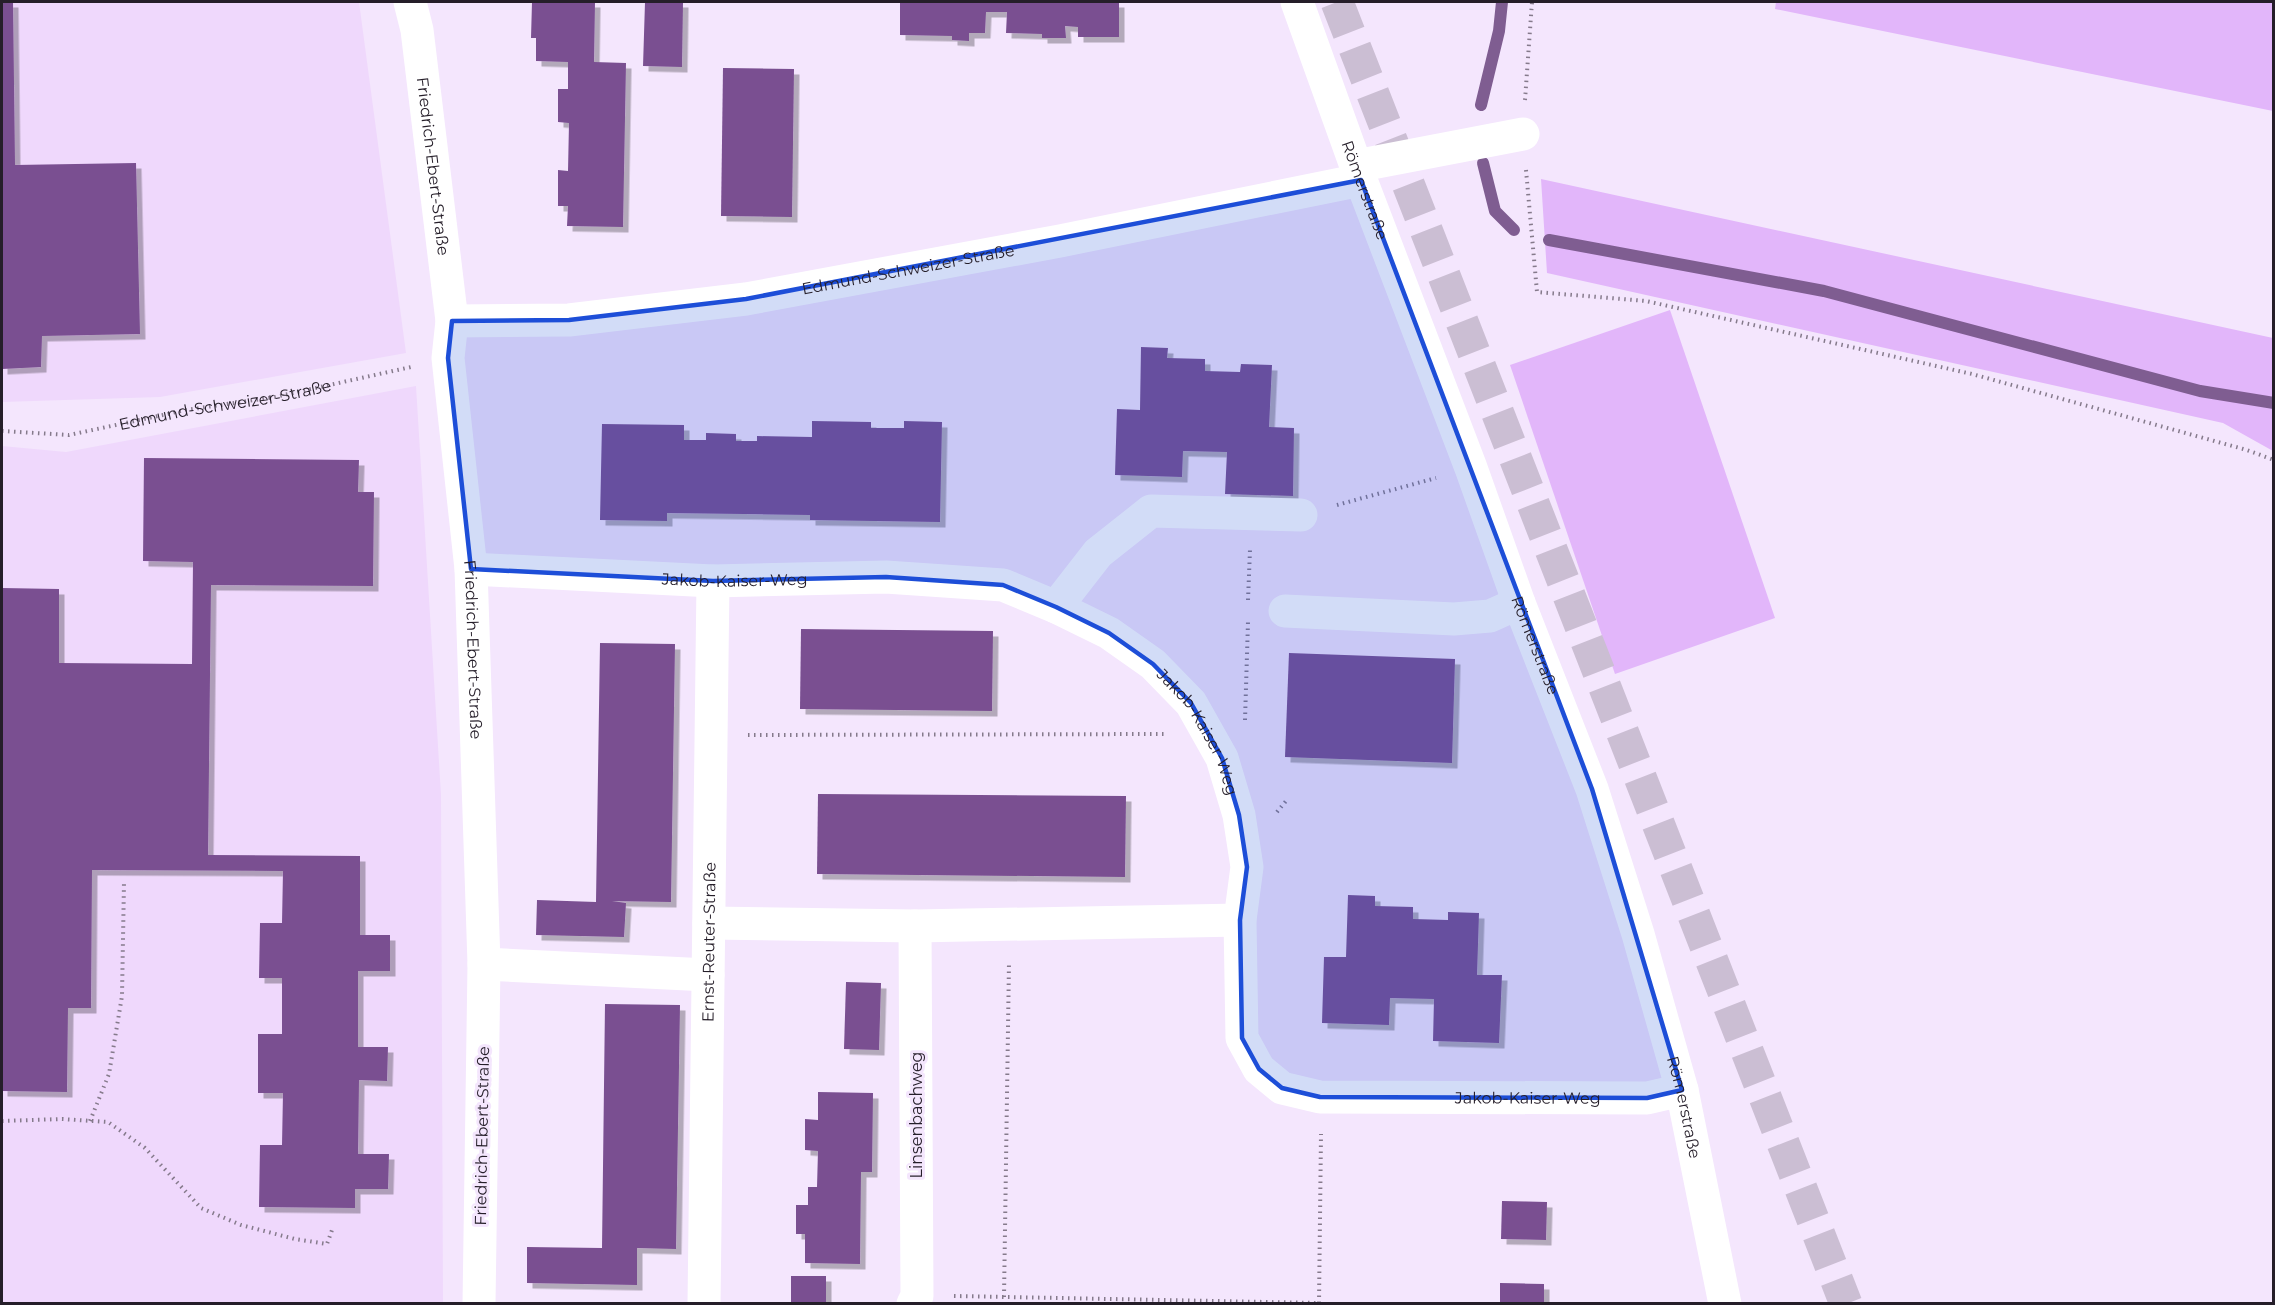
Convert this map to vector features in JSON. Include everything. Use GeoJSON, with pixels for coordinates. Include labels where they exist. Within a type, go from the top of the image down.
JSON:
{"type":"FeatureCollection","features":[{"type":"Feature","properties":{"kind":"street","name":"Friedrich-Ebert-Straße"},"geometry":{"type":"LineString","coordinates":[[410,2],[417,30],[452,321],[448,358],[471,569],[484,964],[479,1304]]}},
{"type":"Feature","properties":{"kind":"street","name":"Römerstraße"},"geometry":{"type":"LineString","coordinates":[[1297,2],[1358,173],[1471,468],[1519,603],[1592,789],[1638,934],[1682,1090],[1725,1304]]}},
{"type":"Feature","properties":{"kind":"street","name":"Edmund-Schweizer-Straße"},"geometry":{"type":"LineString","coordinates":[[452,321],[569,320],[746,299],[1060,241],[1523,134]]}},
{"type":"Feature","properties":{"kind":"street"},"geometry":{"type":"LineString","coordinates":[[1056,607],[1098,553],[1151,511],[1301,515]]}},
{"type":"Feature","properties":{"kind":"street","name":"Jakob-Kaiser-Weg"},"geometry":{"type":"LineString","coordinates":[[471,569],[713,581],[886,577],[1003,585],[1056,607],[1109,633],[1153,664],[1191,703],[1221,758],[1239,815],[1246,867],[1240,920],[1242,1038],[1259,1070],[1282,1088],[1320,1097],[1647,1098],[1682,1090]]}},
{"type":"Feature","properties":{"kind":"street","name":"Ernst-Reuter-Straße"},"geometry":{"type":"LineString","coordinates":[[704,1304],[713,581]]}},
{"type":"Feature","properties":{"kind":"street"},"geometry":{"type":"LineString","coordinates":[[1285,611],[1454,619],[1490,616],[1519,603]]}},
{"type":"Feature","properties":{"kind":"street"},"geometry":{"type":"LineString","coordinates":[[709,923],[915,926],[1240,920]]}},
{"type":"Feature","properties":{"kind":"street","name":"Linsenbachweg"},"geometry":{"type":"LineString","coordinates":[[915,926],[915,1300]]}},
{"type":"Feature","properties":{"kind":"street"},"geometry":{"type":"LineString","coordinates":[[484,964],[708,975]]}},
{"type":"Feature","properties":{"kind":"path"},"geometry":{"type":"LineString","coordinates":[[1532,2],[1523,134],[1537,292],[1646,301],[1972,374],[2247,450],[2274,460]]}},
{"type":"Feature","properties":{"kind":"path","name":"Edmund-Schweizer-Straße"},"geometry":{"type":"LineString","coordinates":[[2,431],[69,435],[186,410],[275,397],[448,358]]}},
{"type":"Feature","properties":{"kind":"path"},"geometry":{"type":"LineString","coordinates":[[1301,515],[1471,468]]}},
{"type":"Feature","properties":{"kind":"path"},"geometry":{"type":"LineString","coordinates":[[1248,608],[1250,514]]}},
{"type":"Feature","properties":{"kind":"path"},"geometry":{"type":"LineString","coordinates":[[1245,726],[1248,620]]}},
{"type":"Feature","properties":{"kind":"path"},"geometry":{"type":"LineString","coordinates":[[711,735],[1208,734]]}},
{"type":"Feature","properties":{"kind":"path"},"geometry":{"type":"LineString","coordinates":[[90,1121],[109,1074],[122,996],[124,882]]}},
{"type":"Feature","properties":{"kind":"path"},"geometry":{"type":"LineString","coordinates":[[1004,1297],[1009,925]]}},
{"type":"Feature","properties":{"kind":"path"},"geometry":{"type":"LineString","coordinates":[[915,1300],[1004,1297],[1319,1303],[1320,1097]]}},
{"type":"Feature","properties":{"kind":"path"},"geometry":{"type":"LineString","coordinates":[[2,1120],[108,1122],[144,1148],[201,1208],[241,1225],[295,1239],[327,1244],[332,1230]]}},
{"type":"Feature","properties":{"kind":"highlighted area"},"geometry":{"type":"Polygon","coordinates":[[[1361,180],[1592,789],[1682,1090],[1647,1098],[1320,1097],[1282,1088],[1259,1069],[1242,1038],[1240,920],[1247,867],[1239,815],[1222,758],[1191,703],[1153,664],[1109,633],[1056,607],[1003,585],[886,577],[713,581],[471,569],[448,358],[452,321],[569,320],[746,299],[1361,180]]]}},
{"type":"Feature","properties":{"kind":"shaded area"},"geometry":{"type":"Polygon","coordinates":[[[2,2],[359,2],[406,353],[160,397],[2,402],[2,2]]]}},
{"type":"Feature","properties":{"kind":"shaded area"},"geometry":{"type":"Polygon","coordinates":[[[1776,2],[2273,2],[2273,111],[1775,9],[1776,2]]]}},
{"type":"Feature","properties":{"kind":"shaded area"},"geometry":{"type":"Polygon","coordinates":[[[1541,179],[2273,338],[2273,451],[2223,423],[1547,273],[1541,179]]]}},
{"type":"Feature","properties":{"kind":"shaded area"},"geometry":{"type":"Polygon","coordinates":[[[1670,310],[1775,618],[1615,674],[1510,365],[1670,310]]]}},
{"type":"Feature","properties":{"kind":"shaded area"},"geometry":{"type":"Polygon","coordinates":[[[416,386],[441,795],[443,1303],[2,1303],[2,446],[66,452],[416,386]]]}},
{"type":"Feature","properties":{"kind":"building"},"geometry":{"type":"Polygon","coordinates":[[[2,2],[13,2],[15,165],[136,163],[140,334],[42,336],[41,367],[2,369],[2,2]]]}},
{"type":"Feature","properties":{"kind":"building"},"geometry":{"type":"Polygon","coordinates":[[[532,2],[595,2],[594,62],[626,63],[623,227],[567,226],[568,206],[558,206],[558,170],[568,171],[569,123],[558,122],[558,89],[568,89],[568,62],[536,61],[536,38],[531,38],[532,2]]]}},
{"type":"Feature","properties":{"kind":"building"},"geometry":{"type":"Polygon","coordinates":[[[645,2],[683,2],[682,67],[643,66],[645,2]]]}},
{"type":"Feature","properties":{"kind":"building"},"geometry":{"type":"Polygon","coordinates":[[[900,2],[1119,2],[1119,37],[1078,37],[1078,27],[1065,26],[1066,38],[1042,38],[1042,34],[1006,33],[1007,12],[986,12],[985,33],[969,33],[969,41],[952,40],[952,36],[900,35],[900,2]]]}},
{"type":"Feature","properties":{"kind":"building"},"geometry":{"type":"Polygon","coordinates":[[[723,68],[794,69],[792,217],[721,216],[723,68]]]}},
{"type":"Feature","properties":{"kind":"building"},"geometry":{"type":"Polygon","coordinates":[[[1141,347],[1168,348],[1167,358],[1205,359],[1205,371],[1240,372],[1241,364],[1272,365],[1269,427],[1294,428],[1293,496],[1225,494],[1227,452],[1183,451],[1182,477],[1115,475],[1117,409],[1140,410],[1141,347]]]}},
{"type":"Feature","properties":{"kind":"building"},"geometry":{"type":"Polygon","coordinates":[[[812,421],[871,422],[871,428],[904,428],[904,421],[942,422],[940,522],[810,520],[810,515],[667,513],[667,521],[600,520],[602,424],[684,425],[684,440],[706,440],[706,433],[736,434],[736,441],[757,441],[757,436],[812,437],[812,421]]]}},
{"type":"Feature","properties":{"kind":"building"},"geometry":{"type":"Polygon","coordinates":[[[144,458],[359,460],[358,492],[374,492],[373,586],[211,585],[208,855],[360,856],[360,935],[390,935],[390,971],[358,971],[358,1047],[388,1047],[387,1081],[359,1080],[358,1154],[389,1154],[388,1189],[355,1189],[355,1208],[259,1207],[260,1145],[282,1145],[283,1093],[258,1093],[258,1034],[282,1034],[282,978],[259,978],[260,923],[282,923],[283,871],[92,870],[91,1008],[68,1008],[67,1092],[2,1091],[2,588],[59,589],[59,663],[192,664],[193,562],[143,561],[144,458]]]}},
{"type":"Feature","properties":{"kind":"building"},"geometry":{"type":"Polygon","coordinates":[[[801,629],[993,631],[992,711],[800,709],[801,629]]]}},
{"type":"Feature","properties":{"kind":"building"},"geometry":{"type":"Polygon","coordinates":[[[600,643],[675,644],[671,902],[612,901],[626,903],[624,937],[536,935],[537,900],[596,902],[600,643]]]}},
{"type":"Feature","properties":{"kind":"building"},"geometry":{"type":"Polygon","coordinates":[[[1289,653],[1455,659],[1452,763],[1285,757],[1289,653]]]}},
{"type":"Feature","properties":{"kind":"building"},"geometry":{"type":"Polygon","coordinates":[[[818,794],[1126,796],[1125,877],[817,874],[818,794]]]}},
{"type":"Feature","properties":{"kind":"building"},"geometry":{"type":"Polygon","coordinates":[[[1348,895],[1375,896],[1375,906],[1413,907],[1413,919],[1448,920],[1448,912],[1479,913],[1477,975],[1502,975],[1499,1043],[1433,1041],[1434,999],[1390,998],[1389,1025],[1322,1023],[1324,957],[1346,957],[1348,895]]]}},
{"type":"Feature","properties":{"kind":"building"},"geometry":{"type":"Polygon","coordinates":[[[846,982],[881,983],[879,1050],[844,1049],[846,982]]]}},
{"type":"Feature","properties":{"kind":"building"},"geometry":{"type":"Polygon","coordinates":[[[605,1004],[680,1005],[676,1249],[637,1248],[637,1285],[527,1283],[527,1247],[602,1248],[605,1004]]]}},
{"type":"Feature","properties":{"kind":"building"},"geometry":{"type":"Polygon","coordinates":[[[818,1092],[873,1093],[872,1172],[861,1172],[860,1264],[805,1263],[805,1234],[796,1234],[796,1205],[808,1205],[808,1187],[817,1187],[818,1151],[805,1150],[805,1119],[818,1120],[818,1092]]]}},
{"type":"Feature","properties":{"kind":"building"},"geometry":{"type":"Polygon","coordinates":[[[1502,1201],[1547,1202],[1546,1240],[1501,1239],[1502,1201]]]}},
{"type":"Feature","properties":{"kind":"building"},"geometry":{"type":"Polygon","coordinates":[[[791,1276],[826,1276],[826,1302],[791,1302],[791,1276]]]}},
{"type":"Feature","properties":{"kind":"building"},"geometry":{"type":"Polygon","coordinates":[[[1500,1283],[1544,1284],[1544,1304],[1500,1304],[1500,1283]]]}},
{"type":"Feature","properties":{"kind":"waterway"},"geometry":{"type":"LineString","coordinates":[[1481,105],[1499,31],[1502,2]]}},
{"type":"Feature","properties":{"kind":"waterway"},"geometry":{"type":"LineString","coordinates":[[1483,163],[1495,211],[1514,230]]}},
{"type":"Feature","properties":{"kind":"waterway"},"geometry":{"type":"LineString","coordinates":[[1549,240],[1824,291],[2200,391],[2274,403]]}},
{"type":"Feature","properties":{"kind":"tunnel"},"geometry":{"type":"LineString","coordinates":[[1337,2],[1846,1304]]}}]}
